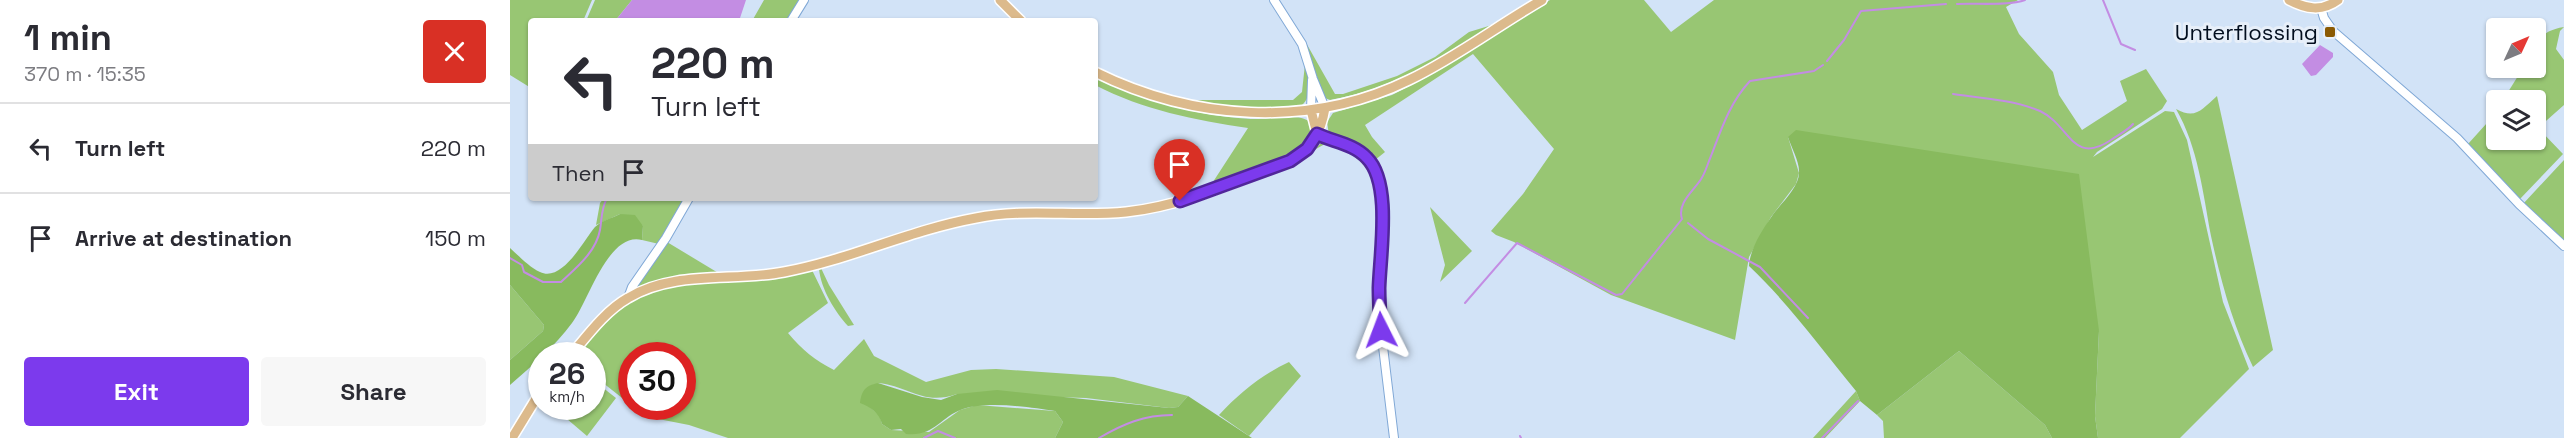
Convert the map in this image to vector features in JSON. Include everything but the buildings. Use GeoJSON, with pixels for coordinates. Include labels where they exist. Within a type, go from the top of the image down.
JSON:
{"type":"FeatureCollection","features":[{"type":"Feature","properties":{"kind":"main road"},"geometry":{"type":"LineString","coordinates":[[1000,0],[1019,18]]}},
{"type":"Feature","properties":{"kind":"main road"},"geometry":{"type":"LineString","coordinates":[[1098,73],[1146,94],[1212,110],[1260,113],[1325,108],[1353,102],[1409,80],[1542,0]]}},
{"type":"Feature","properties":{"kind":"main road"},"geometry":{"type":"LineString","coordinates":[[2289,0],[2304,7],[2321,8],[2338,0]]}},
{"type":"Feature","properties":{"kind":"main road"},"geometry":{"type":"LineString","coordinates":[[583,342],[628,298],[651,288],[671,283],[750,277],[815,266],[942,226],[979,217],[1022,213],[1124,212],[1158,207],[1205,193],[1290,161],[1307,149],[1322,126],[1325,108]]}},
{"type":"Feature","properties":{"kind":"main road"},"geometry":{"type":"LineString","coordinates":[[1311,110],[1317,134]]}},
{"type":"Feature","properties":{"kind":"main road"},"geometry":{"type":"LineString","coordinates":[[512,438],[528,412]]}},
{"type":"Feature","properties":{"kind":"street"},"geometry":{"type":"LineString","coordinates":[[792,18],[804,0]]}},
{"type":"Feature","properties":{"kind":"street"},"geometry":{"type":"LineString","coordinates":[[1274,0],[1302,44],[1312,79],[1325,108]]}},
{"type":"Feature","properties":{"kind":"street"},"geometry":{"type":"LineString","coordinates":[[2321,8],[2324,18],[2333,31],[2457,138],[2519,204],[2564,246]]}},
{"type":"Feature","properties":{"kind":"street"},"geometry":{"type":"LineString","coordinates":[[1311,110],[1312,79]]}},
{"type":"Feature","properties":{"kind":"street"},"geometry":{"type":"LineString","coordinates":[[1317,134],[1347,145],[1365,155],[1378,176],[1382,204],[1379,290],[1381,330],[1395,438]]}},
{"type":"Feature","properties":{"kind":"street"},"geometry":{"type":"LineString","coordinates":[[628,298],[632,287],[666,238],[687,201]]}},
{"type":"Feature","properties":{"kind":"green space"},"geometry":{"type":"Polygon","coordinates":[[[510,0],[592,0],[584,18],[528,18],[528,86],[510,75],[510,0]]]}},
{"type":"Feature","properties":{"kind":"green space"},"geometry":{"type":"Polygon","coordinates":[[[595,0],[632,0],[617,18],[587,18],[595,0]]]}},
{"type":"Feature","properties":{"kind":"green space"},"geometry":{"type":"Polygon","coordinates":[[[764,0],[799,0],[788,18],[754,18],[764,0]]]}},
{"type":"Feature","properties":{"kind":"green space"},"geometry":{"type":"Polygon","coordinates":[[[1550,0],[1644,0],[1671,32],[1714,0],[2018,0],[2006,7],[2019,34],[2053,72],[2059,95],[2082,130],[2127,101],[2120,81],[2146,69],[2167,101],[2162,109],[2097,152],[2093,157],[2165,111],[2174,112],[2187,140],[2223,302],[2249,369],[2180,438],[2098,438],[2095,416],[2099,331],[1788,137],[1799,173],[1796,184],[1771,217],[1749,257],[1735,340],[1611,295],[1491,231],[1523,194],[1554,149],[1473,54],[1365,125],[1385,152],[1370,164],[1377,190],[1363,165],[1352,155],[1325,144],[1314,150],[1329,135],[1327,122],[1333,113],[1392,95],[1425,78],[1550,0]]]}},
{"type":"Feature","properties":{"kind":"green space"},"geometry":{"type":"Polygon","coordinates":[[[1492,25],[1435,61],[1394,81],[1374,89],[1330,100],[1325,98],[1322,92],[1305,41],[1335,94],[1343,94],[1397,76],[1435,57],[1469,32],[1492,25]]]}},
{"type":"Feature","properties":{"kind":"green space"},"geometry":{"type":"Polygon","coordinates":[[[2564,27],[2560,31],[2556,49],[2564,60],[2564,105],[2546,121],[2546,90],[2509,90],[2517,78],[2546,78],[2546,33],[2564,27]]]}},
{"type":"Feature","properties":{"kind":"green space"},"geometry":{"type":"Polygon","coordinates":[[[1305,64],[1309,91],[1302,105],[1242,107],[1182,100],[1293,100],[1302,92],[1305,64]]]}},
{"type":"Feature","properties":{"kind":"green space"},"geometry":{"type":"Polygon","coordinates":[[[1098,78],[1152,100],[1211,115],[1251,119],[1298,117],[1310,122],[1311,136],[1303,147],[1285,159],[1211,185],[1248,128],[1189,117],[1113,94],[1098,86],[1098,78]]]}},
{"type":"Feature","properties":{"kind":"green space"},"geometry":{"type":"Polygon","coordinates":[[[2217,96],[2273,350],[2253,367],[2228,303],[2211,236],[2195,155],[2176,109],[2189,113],[2198,112],[2217,96]]]}},
{"type":"Feature","properties":{"kind":"green space"},"geometry":{"type":"Polygon","coordinates":[[[2486,124],[2486,150],[2546,150],[2546,136],[2563,154],[2519,200],[2468,144],[2486,124]]]}},
{"type":"Feature","properties":{"kind":"green space"},"geometry":{"type":"Polygon","coordinates":[[[1796,130],[2079,174],[2099,331],[2095,416],[2098,438],[2052,438],[2045,425],[1959,351],[1877,415],[1860,401],[1856,391],[1804,327],[1749,266],[1754,246],[1761,233],[1793,190],[1798,179],[1798,164],[1788,137],[1796,130]]]}},
{"type":"Feature","properties":{"kind":"green space"},"geometry":{"type":"Polygon","coordinates":[[[2564,160],[2564,242],[2523,204],[2564,160]]]}},
{"type":"Feature","properties":{"kind":"green space"},"geometry":{"type":"Polygon","coordinates":[[[602,201],[684,201],[659,244],[642,240],[643,226],[620,214],[596,225],[602,201]]]}},
{"type":"Feature","properties":{"kind":"green space"},"geometry":{"type":"Polygon","coordinates":[[[1430,207],[1472,251],[1440,282],[1445,265],[1430,207]]]}},
{"type":"Feature","properties":{"kind":"green space"},"geometry":{"type":"Polygon","coordinates":[[[620,214],[635,215],[643,226],[642,240],[630,240],[619,246],[609,257],[572,323],[556,342],[530,342],[543,331],[544,325],[510,285],[510,248],[528,264],[548,274],[564,266],[595,227],[620,214]]]}},
{"type":"Feature","properties":{"kind":"green space"},"geometry":{"type":"Polygon","coordinates":[[[667,242],[720,274],[635,290],[667,242]]]}},
{"type":"Feature","properties":{"kind":"green space"},"geometry":{"type":"Polygon","coordinates":[[[821,268],[854,325],[848,326],[829,300],[820,277],[819,269],[821,268]]]}},
{"type":"Feature","properties":{"kind":"green space"},"geometry":{"type":"Polygon","coordinates":[[[812,270],[828,303],[788,333],[809,354],[834,370],[864,339],[874,356],[926,382],[971,370],[996,369],[1114,377],[1188,396],[1178,407],[1169,408],[1086,398],[957,394],[935,398],[878,383],[870,407],[880,416],[882,424],[891,430],[929,432],[960,410],[977,405],[1055,411],[1063,422],[1055,438],[728,438],[689,425],[663,420],[696,420],[696,342],[618,342],[618,395],[606,385],[606,342],[587,342],[620,308],[648,293],[685,284],[812,270]]]}},
{"type":"Feature","properties":{"kind":"green space"},"geometry":{"type":"Polygon","coordinates":[[[510,285],[544,325],[543,331],[510,360],[510,285]]]}},
{"type":"Feature","properties":{"kind":"green space"},"geometry":{"type":"Polygon","coordinates":[[[528,344],[528,369],[510,385],[510,360],[528,344]]]}},
{"type":"Feature","properties":{"kind":"green space"},"geometry":{"type":"Polygon","coordinates":[[[1959,351],[2045,425],[2052,438],[1884,438],[1883,421],[1877,415],[1959,351]]]}},
{"type":"Feature","properties":{"kind":"green space"},"geometry":{"type":"Polygon","coordinates":[[[1289,362],[1301,376],[1249,436],[1219,415],[1252,385],[1289,362]]]}},
{"type":"Feature","properties":{"kind":"green space"},"geometry":{"type":"Polygon","coordinates":[[[878,383],[922,397],[941,400],[957,394],[997,390],[1169,408],[1178,407],[1188,396],[1252,438],[1055,438],[1063,422],[1055,411],[996,405],[963,409],[930,430],[906,434],[901,429],[891,430],[882,424],[874,410],[860,403],[865,389],[878,383]]]}},
{"type":"Feature","properties":{"kind":"green space"},"geometry":{"type":"Polygon","coordinates":[[[606,390],[616,398],[606,411],[606,390]]]}},
{"type":"Feature","properties":{"kind":"green space"},"geometry":{"type":"Polygon","coordinates":[[[1856,391],[1860,401],[1825,438],[1813,438],[1856,391]]]}},
{"type":"Feature","properties":{"kind":"green space"},"geometry":{"type":"Polygon","coordinates":[[[568,420],[599,420],[587,436],[568,420]]]}},
{"type":"Feature","properties":{"kind":"shaded area"},"geometry":{"type":"Polygon","coordinates":[[[632,0],[746,0],[740,18],[617,18],[632,0]]]}},
{"type":"Feature","properties":{"kind":"shaded area"},"geometry":{"type":"Polygon","coordinates":[[[2320,45],[2333,53],[2333,57],[2316,75],[2311,76],[2302,64],[2320,45]]]}},
{"type":"Feature","properties":{"kind":"waterway"},"geometry":{"type":"LineString","coordinates":[[1957,4],[2002,4],[2025,0]]}},
{"type":"Feature","properties":{"kind":"waterway"},"geometry":{"type":"LineString","coordinates":[[2103,0],[2121,44],[2135,50]]}},
{"type":"Feature","properties":{"kind":"waterway"},"geometry":{"type":"LineString","coordinates":[[1827,61],[1844,40],[1861,11],[1946,4]]}},
{"type":"Feature","properties":{"kind":"waterway"},"geometry":{"type":"LineString","coordinates":[[1465,303],[1517,243],[1616,295],[1622,294],[1682,219],[1683,203],[1703,176],[1727,117],[1737,98],[1750,81],[1814,71],[1823,65]]}},
{"type":"Feature","properties":{"kind":"waterway"},"geometry":{"type":"LineString","coordinates":[[1953,94],[2030,107],[2050,117],[2079,146],[2088,148],[2098,147],[2133,124]]}},
{"type":"Feature","properties":{"kind":"waterway"},"geometry":{"type":"LineString","coordinates":[[510,258],[522,265],[524,272],[543,282],[561,282],[585,259],[598,238],[606,201]]}},
{"type":"Feature","properties":{"kind":"waterway"},"geometry":{"type":"LineString","coordinates":[[1688,223],[1708,239],[1760,267],[1808,318]]}},
{"type":"Feature","properties":{"kind":"waterway"},"geometry":{"type":"LineString","coordinates":[[1822,438],[1858,401]]}},
{"type":"Feature","properties":{"kind":"waterway"},"geometry":{"type":"LineString","coordinates":[[1099,438],[1134,421],[1172,415]]}},
{"type":"Feature","properties":{"kind":"waterway"},"geometry":{"type":"LineString","coordinates":[[924,438],[938,431],[955,438]]}},
{"type":"Feature","properties":{"kind":"place","name":"Unterflossing"},"geometry":{"type":"Point","coordinates":[2330,32]}},
{"type":"Feature","properties":{"kind":"route"},"geometry":{"type":"LineString","coordinates":[[1180,201],[1290,161],[1307,149],[1317,134],[1347,145],[1365,155],[1376,171],[1382,204],[1379,290],[1381,330]]}}]}
